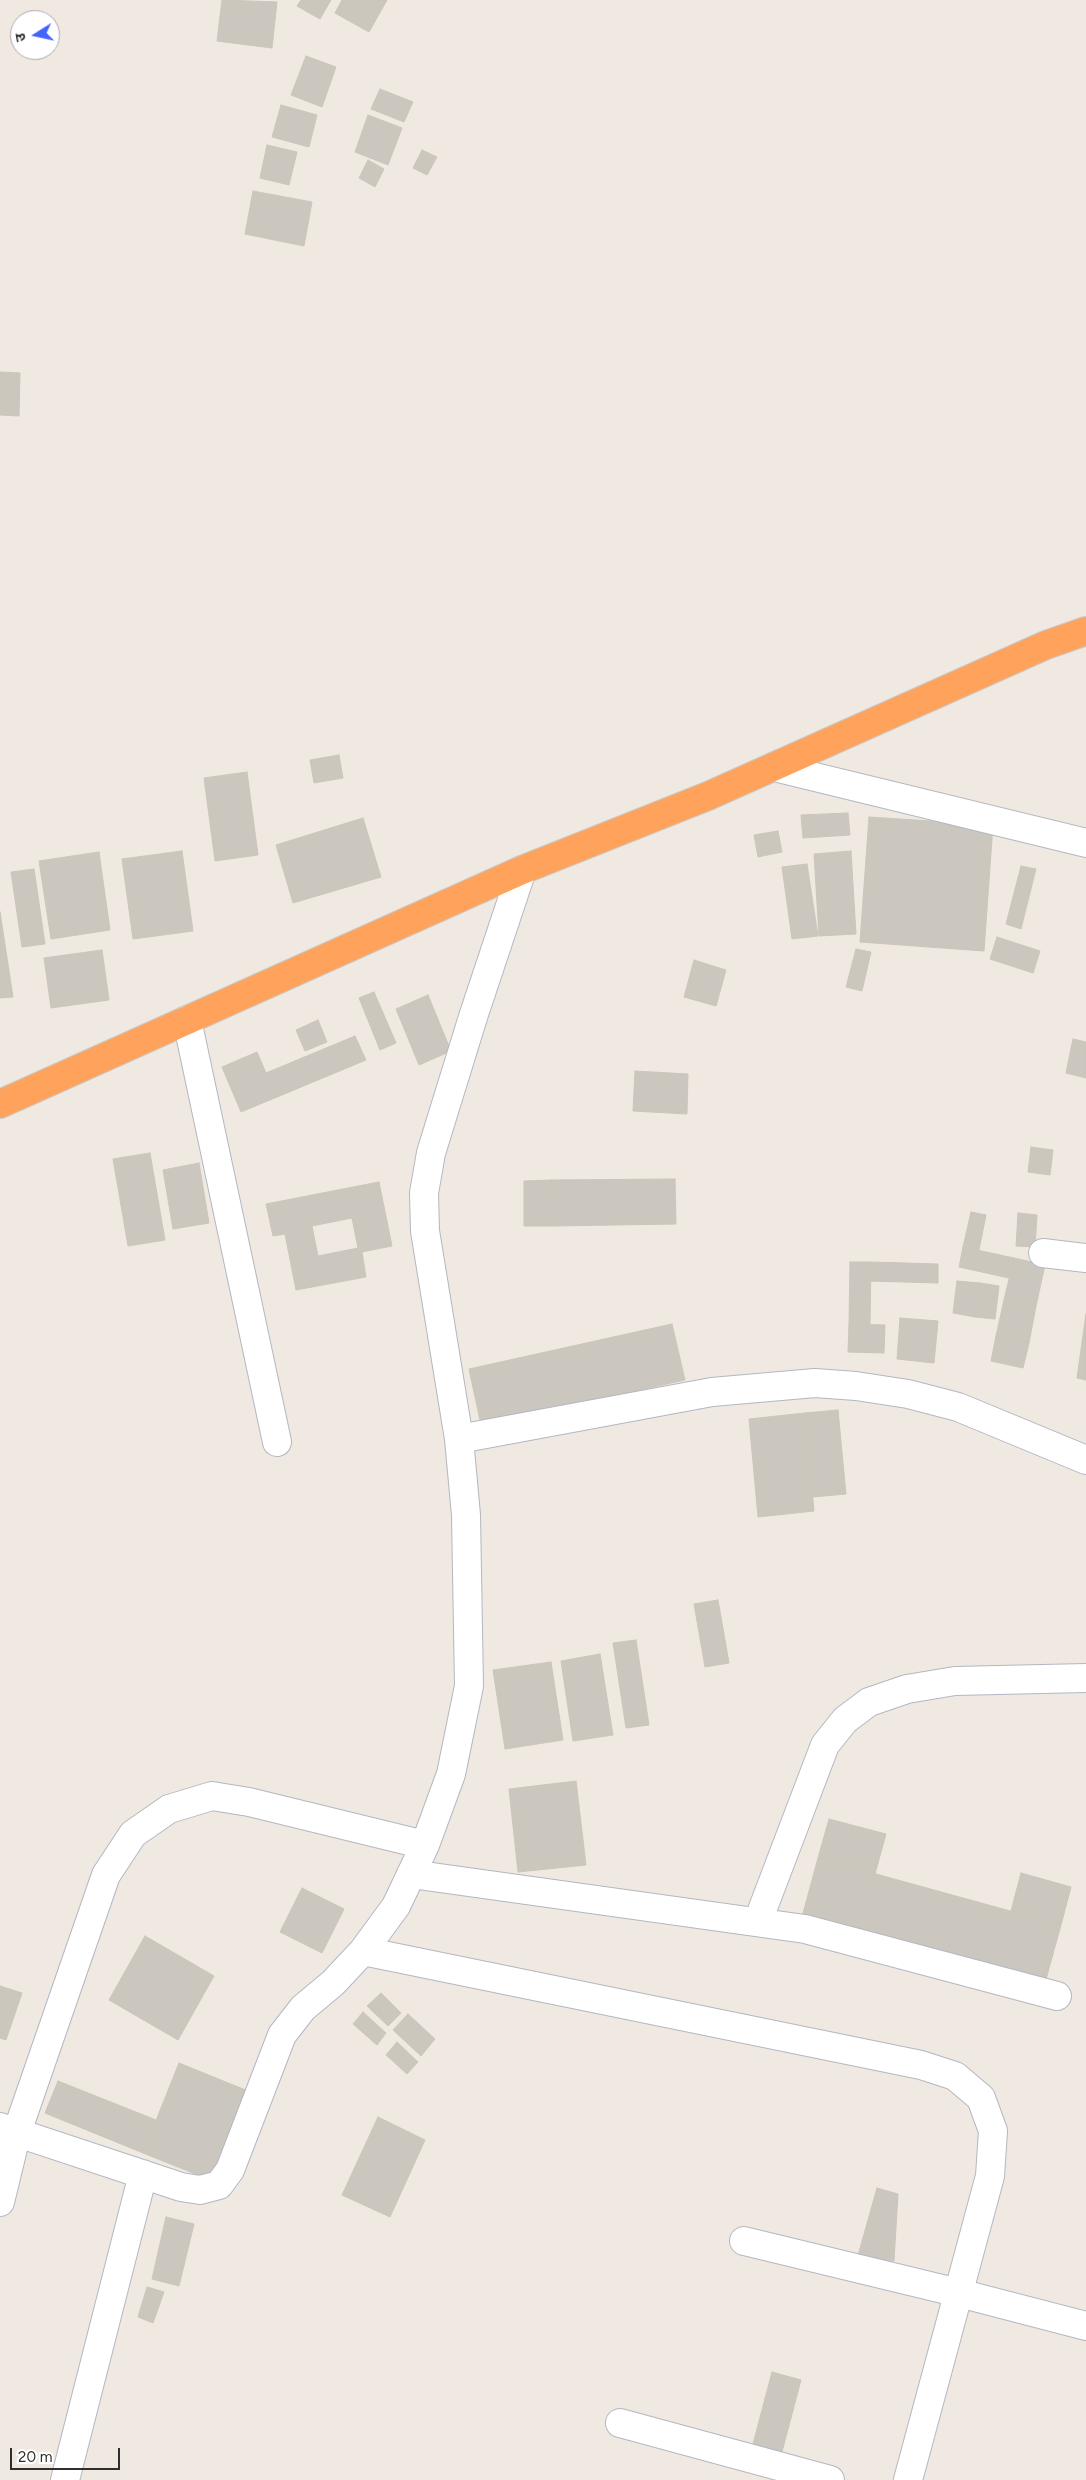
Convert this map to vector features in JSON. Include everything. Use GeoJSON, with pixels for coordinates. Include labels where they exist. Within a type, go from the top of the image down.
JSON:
{"type":"FeatureCollection","features":[{"type":"Feature","properties":{"kind":"highway"},"geometry":{"type":"LineString","coordinates":[[0,1104],[522,870],[708,796],[1046,645],[1086,632]]}},
{"type":"Feature","properties":{"kind":"street"},"geometry":{"type":"LineString","coordinates":[[774,767],[1086,843]]}},
{"type":"Feature","properties":{"kind":"street"},"geometry":{"type":"LineString","coordinates":[[8,2130],[181,2187],[200,2190],[219,2185],[230,2170],[282,2035],[303,2008],[333,1984],[362,1951],[396,1906],[425,1845],[451,1774],[469,1686],[466,1515],[459,1439],[425,1232],[424,1193],[431,1154],[473,1017],[522,870]]}},
{"type":"Feature","properties":{"kind":"street"},"geometry":{"type":"LineString","coordinates":[[187,1020],[277,1442]]}},
{"type":"Feature","properties":{"kind":"street"},"geometry":{"type":"LineString","coordinates":[[1042,1253],[1086,1258]]}},
{"type":"Feature","properties":{"kind":"street"},"geometry":{"type":"LineString","coordinates":[[459,1439],[712,1392],[815,1383],[856,1386],[908,1394],[958,1407],[1086,1460]]}},
{"type":"Feature","properties":{"kind":"street"},"geometry":{"type":"LineString","coordinates":[[758,1921],[825,1745],[845,1720],[863,1706],[869,1702],[907,1689],[955,1681],[1086,1678]]}},
{"type":"Feature","properties":{"kind":"street"},"geometry":{"type":"LineString","coordinates":[[0,2202],[8,2130],[106,1875],[133,1834],[169,1810],[212,1796],[249,1802],[425,1845]]}},
{"type":"Feature","properties":{"kind":"street"},"geometry":{"type":"LineString","coordinates":[[411,1874],[758,1921],[861,1942],[1057,1996]]}},
{"type":"Feature","properties":{"kind":"street"},"geometry":{"type":"LineString","coordinates":[[362,1951],[921,2065],[955,2076],[981,2098],[994,2131],[990,2176],[908,2480]]}},
{"type":"Feature","properties":{"kind":"street"},"geometry":{"type":"LineString","coordinates":[[65,2480],[143,2174]]}},
{"type":"Feature","properties":{"kind":"street"},"geometry":{"type":"LineString","coordinates":[[744,2241],[1086,2326]]}},
{"type":"Feature","properties":{"kind":"street"},"geometry":{"type":"LineString","coordinates":[[620,2423],[830,2480]]}},
{"type":"Feature","properties":{"kind":"building"},"geometry":{"type":"Polygon","coordinates":[[[222,0],[277,2],[272,48],[217,41],[222,0]]]}},
{"type":"Feature","properties":{"kind":"building"},"geometry":{"type":"Polygon","coordinates":[[[301,0],[331,0],[320,19],[297,6],[301,0]]]}},
{"type":"Feature","properties":{"kind":"building"},"geometry":{"type":"Polygon","coordinates":[[[342,0],[387,0],[369,32],[335,13],[342,0]]]}},
{"type":"Feature","properties":{"kind":"building"},"geometry":{"type":"Polygon","coordinates":[[[306,56],[336,67],[322,107],[291,95],[306,56]]]}},
{"type":"Feature","properties":{"kind":"building"},"geometry":{"type":"Polygon","coordinates":[[[380,89],[413,102],[404,122],[371,109],[380,89]]]}},
{"type":"Feature","properties":{"kind":"building"},"geometry":{"type":"Polygon","coordinates":[[[281,105],[317,115],[309,147],[272,137],[281,105]]]}},
{"type":"Feature","properties":{"kind":"building"},"geometry":{"type":"Polygon","coordinates":[[[368,115],[402,128],[388,165],[355,152],[368,115]]]}},
{"type":"Feature","properties":{"kind":"building"},"geometry":{"type":"Polygon","coordinates":[[[267,145],[297,152],[289,185],[260,178],[267,145]]]}},
{"type":"Feature","properties":{"kind":"building"},"geometry":{"type":"Polygon","coordinates":[[[422,150],[437,157],[427,175],[413,168],[422,150]]]}},
{"type":"Feature","properties":{"kind":"building"},"geometry":{"type":"Polygon","coordinates":[[[368,160],[384,169],[375,187],[359,178],[368,160]]]}},
{"type":"Feature","properties":{"kind":"building"},"geometry":{"type":"Polygon","coordinates":[[[253,191],[312,202],[304,246],[245,234],[253,191]]]}},
{"type":"Feature","properties":{"kind":"building"},"geometry":{"type":"Polygon","coordinates":[[[0,372],[20,373],[19,416],[0,415],[0,372]]]}},
{"type":"Feature","properties":{"kind":"building"},"geometry":{"type":"Polygon","coordinates":[[[339,755],[343,778],[314,783],[310,760],[339,755]]]}},
{"type":"Feature","properties":{"kind":"building"},"geometry":{"type":"Polygon","coordinates":[[[247,772],[258,855],[215,861],[204,778],[247,772]]]}},
{"type":"Feature","properties":{"kind":"building"},"geometry":{"type":"Polygon","coordinates":[[[848,813],[850,835],[803,838],[801,815],[848,813]]]}},
{"type":"Feature","properties":{"kind":"building"},"geometry":{"type":"Polygon","coordinates":[[[869,817],[993,825],[984,951],[860,942],[869,817]]]}},
{"type":"Feature","properties":{"kind":"building"},"geometry":{"type":"Polygon","coordinates":[[[363,818],[381,877],[293,903],[276,845],[363,818]]]}},
{"type":"Feature","properties":{"kind":"building"},"geometry":{"type":"Polygon","coordinates":[[[778,831],[782,852],[758,857],[754,835],[778,831]]]}},
{"type":"Feature","properties":{"kind":"building"},"geometry":{"type":"Polygon","coordinates":[[[182,851],[193,931],[133,939],[122,859],[182,851]]]}},
{"type":"Feature","properties":{"kind":"building"},"geometry":{"type":"Polygon","coordinates":[[[851,851],[856,934],[819,936],[814,854],[851,851]]]}},
{"type":"Feature","properties":{"kind":"building"},"geometry":{"type":"Polygon","coordinates":[[[99,852],[110,930],[51,939],[39,861],[99,852]]]}},
{"type":"Feature","properties":{"kind":"building"},"geometry":{"type":"Polygon","coordinates":[[[807,864],[818,936],[792,939],[782,867],[807,864]]]}},
{"type":"Feature","properties":{"kind":"building"},"geometry":{"type":"Polygon","coordinates":[[[1021,866],[1036,869],[1021,929],[1006,924],[1021,866]]]}},
{"type":"Feature","properties":{"kind":"building"},"geometry":{"type":"Polygon","coordinates":[[[34,869],[45,944],[22,947],[11,872],[34,869]]]}},
{"type":"Feature","properties":{"kind":"building"},"geometry":{"type":"Polygon","coordinates":[[[0,912],[13,997],[0,998],[0,912]]]}},
{"type":"Feature","properties":{"kind":"building"},"geometry":{"type":"Polygon","coordinates":[[[997,937],[1040,951],[1033,973],[990,959],[997,937]]]}},
{"type":"Feature","properties":{"kind":"building"},"geometry":{"type":"Polygon","coordinates":[[[856,949],[871,952],[862,991],[846,987],[856,949]]]}},
{"type":"Feature","properties":{"kind":"building"},"geometry":{"type":"Polygon","coordinates":[[[102,950],[109,1000],[51,1008],[44,958],[102,950]]]}},
{"type":"Feature","properties":{"kind":"building"},"geometry":{"type":"Polygon","coordinates":[[[694,960],[726,970],[716,1006],[684,997],[694,960]]]}},
{"type":"Feature","properties":{"kind":"building"},"geometry":{"type":"Polygon","coordinates":[[[374,992],[396,1043],[380,1050],[359,998],[374,992]]]}},
{"type":"Feature","properties":{"kind":"building"},"geometry":{"type":"Polygon","coordinates":[[[428,995],[451,1051],[419,1065],[396,1009],[428,995]]]}},
{"type":"Feature","properties":{"kind":"building"},"geometry":{"type":"Polygon","coordinates":[[[318,1020],[327,1042],[305,1051],[296,1030],[318,1020]]]}},
{"type":"Feature","properties":{"kind":"building"},"geometry":{"type":"Polygon","coordinates":[[[355,1036],[366,1060],[241,1112],[222,1067],[257,1052],[266,1073],[355,1036]]]}},
{"type":"Feature","properties":{"kind":"building"},"geometry":{"type":"Polygon","coordinates":[[[1073,1039],[1086,1042],[1086,1078],[1066,1073],[1073,1039]]]}},
{"type":"Feature","properties":{"kind":"building"},"geometry":{"type":"Polygon","coordinates":[[[635,1071],[688,1074],[687,1114],[633,1111],[635,1071]]]}},
{"type":"Feature","properties":{"kind":"building"},"geometry":{"type":"Polygon","coordinates":[[[1031,1147],[1053,1150],[1050,1175],[1028,1172],[1031,1147]]]}},
{"type":"Feature","properties":{"kind":"building"},"geometry":{"type":"Polygon","coordinates":[[[150,1153],[165,1240],[128,1246],[113,1159],[150,1153]]]}},
{"type":"Feature","properties":{"kind":"building"},"geometry":{"type":"Polygon","coordinates":[[[199,1163],[209,1223],[173,1229],[163,1170],[199,1163]]]}},
{"type":"Feature","properties":{"kind":"building"},"geometry":{"type":"Polygon","coordinates":[[[675,1179],[676,1224],[552,1226],[551,1180],[675,1179]]]}},
{"type":"Feature","properties":{"kind":"building"},"geometry":{"type":"Polygon","coordinates":[[[551,1180],[552,1226],[524,1226],[524,1181],[551,1180]]]}},
{"type":"Feature","properties":{"kind":"building"},"geometry":{"type":"Polygon","coordinates":[[[379,1182],[392,1246],[362,1252],[366,1277],[296,1290],[285,1234],[273,1236],[266,1204],[379,1182]],[[352,1218],[312,1226],[318,1256],[358,1248],[352,1218]]]}},
{"type":"Feature","properties":{"kind":"building"},"geometry":{"type":"Polygon","coordinates":[[[971,1212],[986,1215],[979,1250],[963,1247],[971,1212]]]}},
{"type":"Feature","properties":{"kind":"building"},"geometry":{"type":"Polygon","coordinates":[[[1018,1213],[1037,1215],[1035,1247],[1016,1246],[1018,1213]]]}},
{"type":"Feature","properties":{"kind":"building"},"geometry":{"type":"Polygon","coordinates":[[[963,1247],[1014,1258],[1009,1278],[959,1267],[963,1247]]]}},
{"type":"Feature","properties":{"kind":"building"},"geometry":{"type":"Polygon","coordinates":[[[1014,1258],[1045,1265],[1036,1306],[1004,1300],[1014,1258]]]}},
{"type":"Feature","properties":{"kind":"building"},"geometry":{"type":"Polygon","coordinates":[[[850,1262],[871,1262],[870,1324],[849,1324],[850,1262]]]}},
{"type":"Feature","properties":{"kind":"building"},"geometry":{"type":"Polygon","coordinates":[[[871,1262],[938,1264],[938,1283],[870,1281],[871,1262]]]}},
{"type":"Feature","properties":{"kind":"building"},"geometry":{"type":"Polygon","coordinates":[[[957,1281],[980,1283],[975,1317],[953,1313],[957,1281]]]}},
{"type":"Feature","properties":{"kind":"building"},"geometry":{"type":"Polygon","coordinates":[[[980,1283],[999,1286],[995,1319],[975,1317],[980,1283]]]}},
{"type":"Feature","properties":{"kind":"building"},"geometry":{"type":"Polygon","coordinates":[[[1004,1300],[1036,1306],[1029,1343],[996,1336],[1004,1300]]]}},
{"type":"Feature","properties":{"kind":"building"},"geometry":{"type":"Polygon","coordinates":[[[1086,1314],[1086,1380],[1077,1378],[1086,1314]]]}},
{"type":"Feature","properties":{"kind":"building"},"geometry":{"type":"Polygon","coordinates":[[[900,1318],[938,1321],[934,1363],[897,1359],[900,1318]]]}},
{"type":"Feature","properties":{"kind":"building"},"geometry":{"type":"Polygon","coordinates":[[[672,1324],[685,1380],[481,1425],[469,1369],[672,1324]]]}},
{"type":"Feature","properties":{"kind":"building"},"geometry":{"type":"Polygon","coordinates":[[[849,1324],[885,1325],[884,1353],[848,1352],[849,1324]]]}},
{"type":"Feature","properties":{"kind":"building"},"geometry":{"type":"Polygon","coordinates":[[[996,1336],[1029,1343],[1023,1368],[991,1361],[996,1336]]]}},
{"type":"Feature","properties":{"kind":"building"},"geometry":{"type":"Polygon","coordinates":[[[838,1410],[846,1494],[813,1497],[805,1413],[838,1410]]]}},
{"type":"Feature","properties":{"kind":"building"},"geometry":{"type":"Polygon","coordinates":[[[805,1413],[814,1511],[758,1517],[749,1419],[805,1413]]]}},
{"type":"Feature","properties":{"kind":"building"},"geometry":{"type":"Polygon","coordinates":[[[718,1600],[729,1663],[705,1667],[694,1604],[718,1600]]]}},
{"type":"Feature","properties":{"kind":"building"},"geometry":{"type":"Polygon","coordinates":[[[636,1640],[649,1725],[626,1728],[613,1643],[636,1640]]]}},
{"type":"Feature","properties":{"kind":"building"},"geometry":{"type":"Polygon","coordinates":[[[600,1654],[613,1735],[573,1741],[561,1661],[600,1654]]]}},
{"type":"Feature","properties":{"kind":"building"},"geometry":{"type":"Polygon","coordinates":[[[551,1662],[563,1740],[505,1749],[493,1670],[551,1662]]]}},
{"type":"Feature","properties":{"kind":"building"},"geometry":{"type":"Polygon","coordinates":[[[576,1781],[586,1865],[518,1872],[509,1789],[576,1781]]]}},
{"type":"Feature","properties":{"kind":"building"},"geometry":{"type":"Polygon","coordinates":[[[829,1819],[886,1834],[875,1874],[818,1858],[829,1819]]]}},
{"type":"Feature","properties":{"kind":"building"},"geometry":{"type":"Polygon","coordinates":[[[818,1858],[1061,1925],[1045,1983],[802,1917],[818,1858]]]}},
{"type":"Feature","properties":{"kind":"building"},"geometry":{"type":"Polygon","coordinates":[[[1021,1873],[1071,1887],[1061,1925],[1011,1911],[1021,1873]]]}},
{"type":"Feature","properties":{"kind":"building"},"geometry":{"type":"Polygon","coordinates":[[[302,1888],[344,1909],[322,1953],[280,1932],[302,1888]]]}},
{"type":"Feature","properties":{"kind":"building"},"geometry":{"type":"Polygon","coordinates":[[[145,1936],[214,1976],[178,2040],[109,2000],[145,1936]]]}},
{"type":"Feature","properties":{"kind":"building"},"geometry":{"type":"Polygon","coordinates":[[[0,1986],[22,1993],[6,2040],[0,2038],[0,1986]]]}},
{"type":"Feature","properties":{"kind":"building"},"geometry":{"type":"Polygon","coordinates":[[[381,1993],[401,2013],[388,2026],[367,2006],[381,1993]]]}},
{"type":"Feature","properties":{"kind":"building"},"geometry":{"type":"Polygon","coordinates":[[[363,2012],[386,2033],[377,2045],[353,2024],[363,2012]]]}},
{"type":"Feature","properties":{"kind":"building"},"geometry":{"type":"Polygon","coordinates":[[[408,2014],[435,2039],[421,2056],[393,2030],[408,2014]]]}},
{"type":"Feature","properties":{"kind":"building"},"geometry":{"type":"Polygon","coordinates":[[[397,2042],[418,2062],[407,2074],[386,2055],[397,2042]]]}},
{"type":"Feature","properties":{"kind":"building"},"geometry":{"type":"Polygon","coordinates":[[[179,2063],[248,2091],[213,2181],[143,2153],[179,2063]]]}},
{"type":"Feature","properties":{"kind":"building"},"geometry":{"type":"Polygon","coordinates":[[[58,2081],[156,2120],[143,2153],[45,2113],[58,2081]]]}},
{"type":"Feature","properties":{"kind":"building"},"geometry":{"type":"Polygon","coordinates":[[[378,2117],[425,2140],[390,2217],[342,2195],[378,2117]]]}},
{"type":"Feature","properties":{"kind":"building"},"geometry":{"type":"Polygon","coordinates":[[[877,2188],[898,2194],[894,2261],[857,2259],[877,2188]]]}},
{"type":"Feature","properties":{"kind":"building"},"geometry":{"type":"Polygon","coordinates":[[[166,2217],[194,2224],[179,2286],[152,2279],[166,2217]]]}},
{"type":"Feature","properties":{"kind":"building"},"geometry":{"type":"Polygon","coordinates":[[[147,2287],[164,2292],[153,2323],[138,2317],[147,2287]]]}},
{"type":"Feature","properties":{"kind":"building"},"geometry":{"type":"Polygon","coordinates":[[[772,2372],[801,2380],[782,2452],[753,2444],[772,2372]]]}}]}
